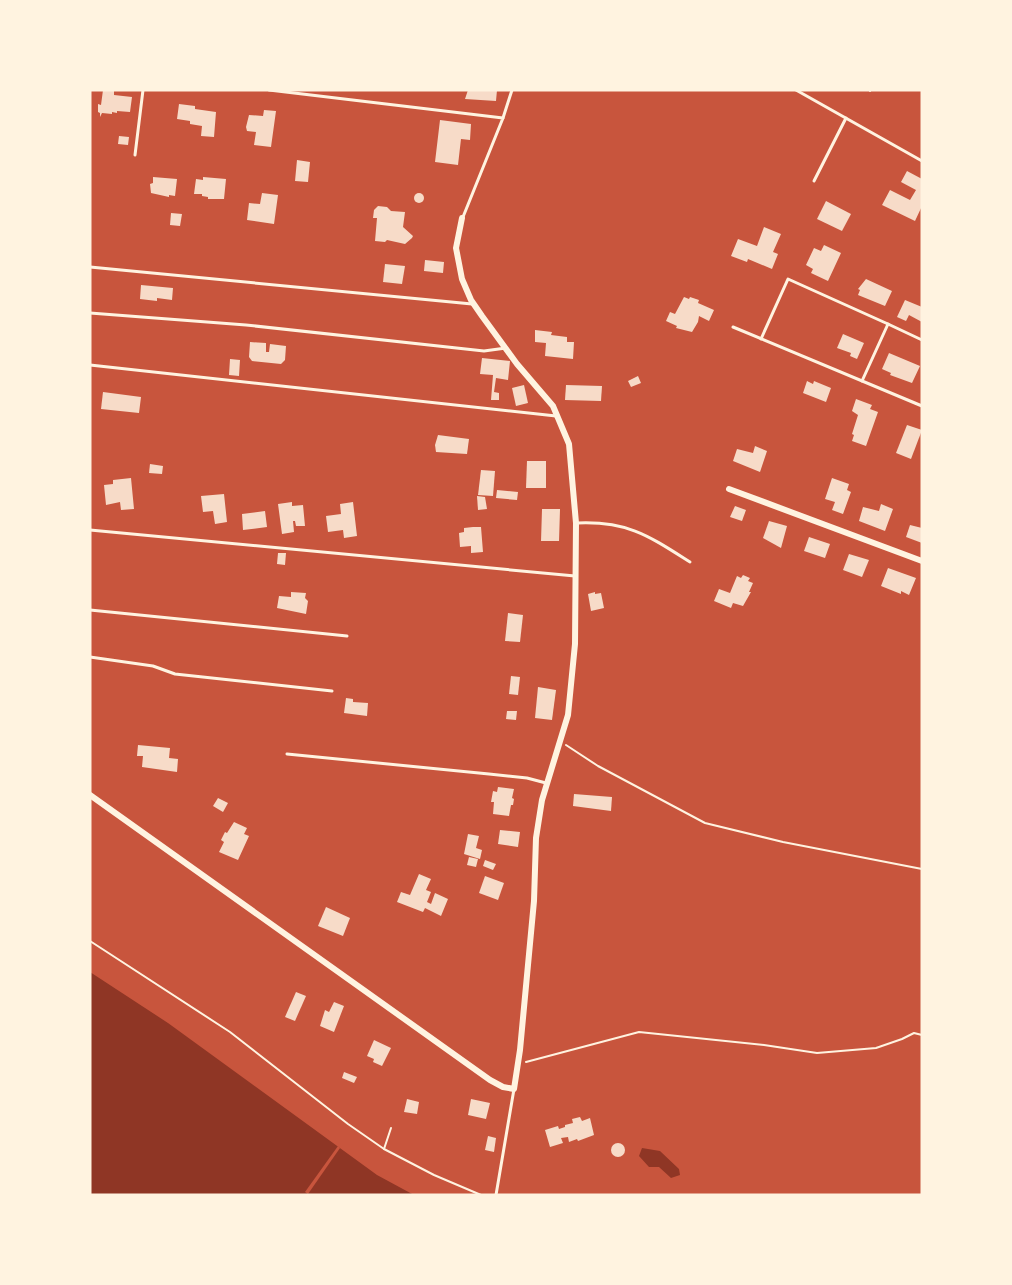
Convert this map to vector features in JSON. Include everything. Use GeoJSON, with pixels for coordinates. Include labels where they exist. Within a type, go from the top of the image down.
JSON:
{"type":"FeatureCollection","features":[{"type":"Feature","properties":{"kind":"street"},"geometry":{"type":"LineString","coordinates":[[90,795],[490,1080],[503,1087],[514,1089],[534,901],[536,838],[542,800],[568,715],[575,644],[576,523],[569,444],[558,416],[553,406],[474,305],[462,279],[456,248],[462,218]]}},
{"type":"Feature","properties":{"kind":"street"},"geometry":{"type":"LineString","coordinates":[[729,489],[922,561]]}},
{"type":"Feature","properties":{"kind":"lane"},"geometry":{"type":"LineString","coordinates":[[135,155],[143,90]]}},
{"type":"Feature","properties":{"kind":"lane"},"geometry":{"type":"LineString","coordinates":[[269,90],[503,118]]}},
{"type":"Feature","properties":{"kind":"lane"},"geometry":{"type":"LineString","coordinates":[[462,218],[503,118],[512,90]]}},
{"type":"Feature","properties":{"kind":"lane"},"geometry":{"type":"LineString","coordinates":[[796,90],[922,161]]}},
{"type":"Feature","properties":{"kind":"lane"},"geometry":{"type":"LineString","coordinates":[[814,181],[846,118]]}},
{"type":"Feature","properties":{"kind":"lane"},"geometry":{"type":"LineString","coordinates":[[90,267],[474,305]]}},
{"type":"Feature","properties":{"kind":"lane"},"geometry":{"type":"LineString","coordinates":[[761,339],[788,279],[922,340]]}},
{"type":"Feature","properties":{"kind":"lane"},"geometry":{"type":"LineString","coordinates":[[90,313],[246,325],[484,351],[506,348]]}},
{"type":"Feature","properties":{"kind":"lane"},"geometry":{"type":"LineString","coordinates":[[862,381],[888,324]]}},
{"type":"Feature","properties":{"kind":"lane"},"geometry":{"type":"LineString","coordinates":[[733,327],[922,406]]}},
{"type":"Feature","properties":{"kind":"lane"},"geometry":{"type":"LineString","coordinates":[[90,365],[558,416]]}},
{"type":"Feature","properties":{"kind":"lane"},"geometry":{"type":"LineString","coordinates":[[576,523],[602,522],[633,529],[661,543],[690,562]]}},
{"type":"Feature","properties":{"kind":"lane"},"geometry":{"type":"LineString","coordinates":[[90,530],[576,576]]}},
{"type":"Feature","properties":{"kind":"lane"},"geometry":{"type":"LineString","coordinates":[[90,610],[347,636]]}},
{"type":"Feature","properties":{"kind":"lane"},"geometry":{"type":"LineString","coordinates":[[90,657],[153,666],[175,674],[332,692]]}},
{"type":"Feature","properties":{"kind":"lane"},"geometry":{"type":"LineString","coordinates":[[287,754],[527,778],[548,783]]}},
{"type":"Feature","properties":{"kind":"lane"},"geometry":{"type":"LineString","coordinates":[[496,1195],[514,1089]]}},
{"type":"Feature","properties":{"kind":"path"},"geometry":{"type":"LineString","coordinates":[[561,741],[598,766],[705,824],[922,869]]}},
{"type":"Feature","properties":{"kind":"path"},"geometry":{"type":"LineString","coordinates":[[90,941],[230,1032],[348,1124],[384,1149],[434,1175],[481,1195]]}},
{"type":"Feature","properties":{"kind":"path"},"geometry":{"type":"LineString","coordinates":[[518,1065],[639,1032],[817,1053],[876,1048],[902,1040],[914,1033],[922,1035]]}},
{"type":"Feature","properties":{"kind":"path"},"geometry":{"type":"LineString","coordinates":[[384,1149],[391,1128]]}},
{"type":"Feature","properties":{"kind":"shaded area"},"geometry":{"type":"Polygon","coordinates":[[[90,972],[168,1023],[377,1175],[414,1195],[90,1195],[90,972]]]}},
{"type":"Feature","properties":{"kind":"shaded area"},"geometry":{"type":"Polygon","coordinates":[[[642,1148],[660,1151],[679,1169],[680,1175],[671,1178],[659,1167],[649,1167],[639,1156],[642,1148]]]}},
{"type":"Feature","properties":{"kind":"pier"},"geometry":{"type":"Polygon","coordinates":[[[338,1146],[340,1148],[308,1194],[305,1192],[338,1146]]]}},
{"type":"Feature","properties":{"kind":"building"},"geometry":{"type":"Polygon","coordinates":[[[103,90],[114,91],[114,95],[132,97],[130,112],[102,113],[100,117],[98,104],[101,105],[103,90]]]}},
{"type":"Feature","properties":{"kind":"building"},"geometry":{"type":"Polygon","coordinates":[[[468,90],[497,90],[496,101],[465,99],[468,90]]]}},
{"type":"Feature","properties":{"kind":"building"},"geometry":{"type":"Polygon","coordinates":[[[179,104],[216,112],[214,137],[201,136],[202,126],[177,119],[179,104]]]}},
{"type":"Feature","properties":{"kind":"building"},"geometry":{"type":"Polygon","coordinates":[[[264,110],[276,111],[271,147],[254,145],[256,132],[247,131],[246,127],[249,115],[263,116],[264,110]]]}},
{"type":"Feature","properties":{"kind":"building"},"geometry":{"type":"Polygon","coordinates":[[[440,120],[471,124],[470,140],[461,139],[458,165],[435,162],[440,120]]]}},
{"type":"Feature","properties":{"kind":"building"},"geometry":{"type":"Polygon","coordinates":[[[119,136],[129,137],[128,145],[118,144],[119,136]]]}},
{"type":"Feature","properties":{"kind":"building"},"geometry":{"type":"Polygon","coordinates":[[[297,160],[310,162],[308,182],[295,181],[297,160]]]}},
{"type":"Feature","properties":{"kind":"building"},"geometry":{"type":"Polygon","coordinates":[[[907,171],[922,179],[922,206],[915,221],[882,205],[890,190],[910,200],[916,190],[901,182],[907,171]]]}},
{"type":"Feature","properties":{"kind":"building"},"geometry":{"type":"Polygon","coordinates":[[[153,177],[177,179],[175,196],[151,193],[150,184],[153,183],[153,177]]]}},
{"type":"Feature","properties":{"kind":"building"},"geometry":{"type":"Polygon","coordinates":[[[203,177],[226,179],[224,199],[208,199],[202,194],[194,194],[196,179],[203,180],[203,177]]]}},
{"type":"Feature","properties":{"kind":"building"},"geometry":{"type":"Polygon","coordinates":[[[262,193],[278,195],[274,224],[247,220],[249,203],[260,204],[262,193]]]}},
{"type":"Feature","properties":{"kind":"building"},"geometry":{"type":"Polygon","coordinates":[[[419,193],[424,198],[419,203],[414,198],[419,193]]]}},
{"type":"Feature","properties":{"kind":"building"},"geometry":{"type":"Polygon","coordinates":[[[826,201],[851,214],[842,231],[817,219],[826,201]]]}},
{"type":"Feature","properties":{"kind":"building"},"geometry":{"type":"Polygon","coordinates":[[[378,206],[387,207],[391,211],[405,212],[403,227],[413,236],[412,238],[405,244],[387,240],[385,242],[375,241],[377,218],[373,218],[374,210],[378,206]]]}},
{"type":"Feature","properties":{"kind":"building"},"geometry":{"type":"Polygon","coordinates":[[[171,213],[182,214],[180,226],[170,225],[171,213]]]}},
{"type":"Feature","properties":{"kind":"building"},"geometry":{"type":"Polygon","coordinates":[[[764,227],[781,234],[773,252],[778,254],[772,269],[748,259],[747,262],[731,256],[738,239],[757,246],[764,227]]]}},
{"type":"Feature","properties":{"kind":"building"},"geometry":{"type":"Polygon","coordinates":[[[824,245],[841,253],[828,281],[811,273],[813,269],[806,265],[814,248],[821,251],[824,245]]]}},
{"type":"Feature","properties":{"kind":"building"},"geometry":{"type":"Polygon","coordinates":[[[425,260],[444,262],[443,273],[424,271],[425,260]]]}},
{"type":"Feature","properties":{"kind":"building"},"geometry":{"type":"Polygon","coordinates":[[[385,264],[405,266],[402,284],[383,282],[385,264]]]}},
{"type":"Feature","properties":{"kind":"building"},"geometry":{"type":"Polygon","coordinates":[[[866,279],[892,291],[885,306],[858,295],[860,290],[858,289],[866,279]]]}},
{"type":"Feature","properties":{"kind":"building"},"geometry":{"type":"Polygon","coordinates":[[[141,285],[173,288],[172,300],[140,299],[141,285]]]}},
{"type":"Feature","properties":{"kind":"building"},"geometry":{"type":"Polygon","coordinates":[[[684,297],[699,300],[698,303],[714,310],[709,321],[699,316],[692,332],[676,328],[677,326],[666,321],[670,312],[675,314],[684,297]]]}},
{"type":"Feature","properties":{"kind":"building"},"geometry":{"type":"Polygon","coordinates":[[[905,300],[922,307],[922,322],[909,315],[906,321],[897,317],[905,300]]]}},
{"type":"Feature","properties":{"kind":"building"},"geometry":{"type":"Polygon","coordinates":[[[535,330],[552,332],[551,335],[567,337],[567,342],[574,342],[573,359],[545,356],[546,343],[535,342],[535,330]]]}},
{"type":"Feature","properties":{"kind":"building"},"geometry":{"type":"Polygon","coordinates":[[[843,334],[864,343],[857,359],[850,356],[851,353],[837,348],[843,334]]]}},
{"type":"Feature","properties":{"kind":"building"},"geometry":{"type":"Polygon","coordinates":[[[250,342],[266,343],[266,352],[269,352],[270,344],[286,346],[285,360],[281,364],[252,361],[249,357],[250,342]]]}},
{"type":"Feature","properties":{"kind":"building"},"geometry":{"type":"Polygon","coordinates":[[[889,353],[920,366],[912,383],[890,375],[891,373],[882,369],[889,353]]]}},
{"type":"Feature","properties":{"kind":"building"},"geometry":{"type":"Polygon","coordinates":[[[482,358],[510,361],[508,380],[496,378],[494,392],[499,393],[499,400],[491,400],[493,375],[480,374],[482,358]]]}},
{"type":"Feature","properties":{"kind":"building"},"geometry":{"type":"Polygon","coordinates":[[[230,359],[240,360],[239,376],[229,375],[230,359]]]}},
{"type":"Feature","properties":{"kind":"building"},"geometry":{"type":"Polygon","coordinates":[[[638,376],[641,383],[631,387],[628,381],[638,376]]]}},
{"type":"Feature","properties":{"kind":"building"},"geometry":{"type":"Polygon","coordinates":[[[807,381],[813,384],[814,381],[831,388],[826,402],[803,393],[807,381]]]}},
{"type":"Feature","properties":{"kind":"building"},"geometry":{"type":"Polygon","coordinates":[[[524,385],[528,403],[516,406],[512,388],[524,385]]]}},
{"type":"Feature","properties":{"kind":"building"},"geometry":{"type":"Polygon","coordinates":[[[566,385],[602,386],[601,401],[565,400],[566,385]]]}},
{"type":"Feature","properties":{"kind":"building"},"geometry":{"type":"Polygon","coordinates":[[[103,392],[141,397],[139,413],[101,409],[103,392]]]}},
{"type":"Feature","properties":{"kind":"building"},"geometry":{"type":"Polygon","coordinates":[[[856,399],[872,405],[870,409],[878,412],[866,446],[852,441],[858,415],[852,411],[856,399]]]}},
{"type":"Feature","properties":{"kind":"building"},"geometry":{"type":"Polygon","coordinates":[[[907,425],[922,430],[911,459],[896,453],[907,425]]]}},
{"type":"Feature","properties":{"kind":"building"},"geometry":{"type":"Polygon","coordinates":[[[438,435],[469,439],[467,454],[436,452],[435,445],[438,435]]]}},
{"type":"Feature","properties":{"kind":"building"},"geometry":{"type":"Polygon","coordinates":[[[755,446],[767,451],[760,472],[733,461],[737,449],[753,453],[755,446]]]}},
{"type":"Feature","properties":{"kind":"building"},"geometry":{"type":"Polygon","coordinates":[[[527,461],[546,461],[546,488],[526,488],[527,461]]]}},
{"type":"Feature","properties":{"kind":"building"},"geometry":{"type":"Polygon","coordinates":[[[150,464],[163,466],[162,474],[149,473],[150,464]]]}},
{"type":"Feature","properties":{"kind":"building"},"geometry":{"type":"Polygon","coordinates":[[[481,470],[495,471],[493,496],[478,495],[481,470]]]}},
{"type":"Feature","properties":{"kind":"building"},"geometry":{"type":"Polygon","coordinates":[[[131,478],[134,509],[121,510],[120,502],[106,505],[104,485],[113,484],[113,480],[131,478]]]}},
{"type":"Feature","properties":{"kind":"building"},"geometry":{"type":"Polygon","coordinates":[[[832,478],[849,484],[847,490],[851,492],[843,514],[832,510],[835,502],[825,499],[832,478]]]}},
{"type":"Feature","properties":{"kind":"building"},"geometry":{"type":"Polygon","coordinates":[[[497,490],[518,492],[517,500],[496,498],[497,490]]]}},
{"type":"Feature","properties":{"kind":"building"},"geometry":{"type":"Polygon","coordinates":[[[224,494],[227,522],[215,524],[213,511],[203,512],[201,496],[224,494]]]}},
{"type":"Feature","properties":{"kind":"building"},"geometry":{"type":"Polygon","coordinates":[[[477,496],[485,497],[487,509],[478,510],[477,496]]]}},
{"type":"Feature","properties":{"kind":"building"},"geometry":{"type":"Polygon","coordinates":[[[292,502],[292,506],[303,505],[305,526],[296,526],[293,521],[294,532],[282,534],[278,504],[292,502]]]}},
{"type":"Feature","properties":{"kind":"building"},"geometry":{"type":"Polygon","coordinates":[[[353,502],[357,536],[344,538],[343,530],[328,532],[326,516],[341,514],[340,504],[353,502]]]}},
{"type":"Feature","properties":{"kind":"building"},"geometry":{"type":"Polygon","coordinates":[[[881,504],[893,509],[885,531],[859,521],[863,507],[879,511],[881,504]]]}},
{"type":"Feature","properties":{"kind":"building"},"geometry":{"type":"Polygon","coordinates":[[[735,506],[746,510],[742,521],[730,517],[735,506]]]}},
{"type":"Feature","properties":{"kind":"building"},"geometry":{"type":"Polygon","coordinates":[[[542,509],[560,509],[559,541],[541,541],[542,509]]]}},
{"type":"Feature","properties":{"kind":"building"},"geometry":{"type":"Polygon","coordinates":[[[265,511],[267,527],[243,530],[242,514],[265,511]]]}},
{"type":"Feature","properties":{"kind":"building"},"geometry":{"type":"Polygon","coordinates":[[[769,521],[787,526],[781,548],[763,538],[769,521]]]}},
{"type":"Feature","properties":{"kind":"building"},"geometry":{"type":"Polygon","coordinates":[[[910,525],[922,528],[922,543],[906,537],[910,525]]]}},
{"type":"Feature","properties":{"kind":"building"},"geometry":{"type":"Polygon","coordinates":[[[481,527],[483,552],[471,553],[471,546],[460,547],[459,533],[464,532],[464,528],[481,527]]]}},
{"type":"Feature","properties":{"kind":"building"},"geometry":{"type":"Polygon","coordinates":[[[809,537],[830,544],[825,558],[804,551],[809,537]]]}},
{"type":"Feature","properties":{"kind":"building"},"geometry":{"type":"Polygon","coordinates":[[[278,553],[286,553],[285,565],[277,564],[278,553]]]}},
{"type":"Feature","properties":{"kind":"building"},"geometry":{"type":"Polygon","coordinates":[[[849,554],[869,560],[862,577],[843,570],[849,554]]]}},
{"type":"Feature","properties":{"kind":"building"},"geometry":{"type":"Polygon","coordinates":[[[888,568],[916,578],[909,595],[881,586],[888,568]]]}},
{"type":"Feature","properties":{"kind":"building"},"geometry":{"type":"Polygon","coordinates":[[[743,575],[750,578],[748,581],[753,583],[743,606],[733,603],[731,608],[714,601],[719,589],[730,593],[737,576],[741,578],[743,575]]]}},
{"type":"Feature","properties":{"kind":"building"},"geometry":{"type":"Polygon","coordinates":[[[291,592],[306,593],[305,598],[308,601],[306,614],[277,608],[279,596],[291,597],[291,592]]]}},
{"type":"Feature","properties":{"kind":"building"},"geometry":{"type":"Polygon","coordinates":[[[595,592],[595,594],[601,593],[604,608],[591,611],[588,594],[595,592]]]}},
{"type":"Feature","properties":{"kind":"building"},"geometry":{"type":"Polygon","coordinates":[[[508,613],[523,615],[520,642],[505,641],[508,613]]]}},
{"type":"Feature","properties":{"kind":"building"},"geometry":{"type":"Polygon","coordinates":[[[511,676],[520,677],[518,695],[509,694],[511,676]]]}},
{"type":"Feature","properties":{"kind":"building"},"geometry":{"type":"Polygon","coordinates":[[[538,687],[556,690],[552,720],[535,718],[538,687]]]}},
{"type":"Feature","properties":{"kind":"building"},"geometry":{"type":"Polygon","coordinates":[[[346,698],[353,699],[353,702],[368,703],[367,716],[344,713],[346,698]]]}},
{"type":"Feature","properties":{"kind":"building"},"geometry":{"type":"Polygon","coordinates":[[[507,711],[517,711],[516,720],[506,719],[507,711]]]}},
{"type":"Feature","properties":{"kind":"building"},"geometry":{"type":"Polygon","coordinates":[[[138,745],[170,748],[169,758],[178,759],[177,772],[142,767],[143,756],[137,756],[138,745]]]}},
{"type":"Feature","properties":{"kind":"building"},"geometry":{"type":"Polygon","coordinates":[[[498,787],[514,789],[513,805],[511,805],[509,816],[493,814],[494,802],[491,802],[493,791],[497,792],[498,787]]]}},
{"type":"Feature","properties":{"kind":"building"},"geometry":{"type":"Polygon","coordinates":[[[574,794],[612,797],[611,811],[573,806],[574,794]]]}},
{"type":"Feature","properties":{"kind":"building"},"geometry":{"type":"Polygon","coordinates":[[[218,798],[228,803],[223,812],[213,806],[218,798]]]}},
{"type":"Feature","properties":{"kind":"building"},"geometry":{"type":"Polygon","coordinates":[[[234,822],[247,828],[244,834],[249,836],[238,860],[219,852],[224,842],[221,840],[225,832],[227,833],[234,822]]]}},
{"type":"Feature","properties":{"kind":"building"},"geometry":{"type":"Polygon","coordinates":[[[500,830],[520,832],[518,847],[498,844],[500,830]]]}},
{"type":"Feature","properties":{"kind":"building"},"geometry":{"type":"Polygon","coordinates":[[[468,834],[479,836],[476,848],[482,850],[480,859],[464,854],[468,834]]]}},
{"type":"Feature","properties":{"kind":"building"},"geometry":{"type":"Polygon","coordinates":[[[469,857],[478,859],[476,867],[467,865],[469,857]]]}},
{"type":"Feature","properties":{"kind":"building"},"geometry":{"type":"Polygon","coordinates":[[[485,860],[496,864],[493,870],[483,866],[485,860]]]}},
{"type":"Feature","properties":{"kind":"building"},"geometry":{"type":"Polygon","coordinates":[[[419,874],[431,879],[426,890],[431,892],[427,902],[431,904],[435,893],[448,899],[441,916],[425,908],[423,912],[397,902],[401,892],[410,895],[419,874]]]}},
{"type":"Feature","properties":{"kind":"building"},"geometry":{"type":"Polygon","coordinates":[[[485,876],[504,883],[498,900],[479,893],[485,876]]]}},
{"type":"Feature","properties":{"kind":"building"},"geometry":{"type":"Polygon","coordinates":[[[326,907],[350,918],[343,936],[318,926],[326,907]]]}},
{"type":"Feature","properties":{"kind":"building"},"geometry":{"type":"Polygon","coordinates":[[[296,992],[306,996],[295,1021],[285,1017],[296,992]]]}},
{"type":"Feature","properties":{"kind":"building"},"geometry":{"type":"Polygon","coordinates":[[[334,1002],[344,1006],[334,1032],[320,1026],[325,1010],[329,1012],[334,1002]]]}},
{"type":"Feature","properties":{"kind":"building"},"geometry":{"type":"Polygon","coordinates":[[[374,1040],[391,1048],[382,1066],[367,1056],[374,1040]]]}},
{"type":"Feature","properties":{"kind":"building"},"geometry":{"type":"Polygon","coordinates":[[[344,1072],[357,1077],[354,1083],[342,1078],[344,1072]]]}},
{"type":"Feature","properties":{"kind":"building"},"geometry":{"type":"Polygon","coordinates":[[[407,1099],[419,1102],[417,1114],[404,1112],[407,1099]]]}},
{"type":"Feature","properties":{"kind":"building"},"geometry":{"type":"Polygon","coordinates":[[[471,1099],[490,1103],[486,1119],[468,1115],[471,1099]]]}},
{"type":"Feature","properties":{"kind":"building"},"geometry":{"type":"Polygon","coordinates":[[[580,1117],[582,1121],[590,1118],[594,1135],[569,1142],[568,1137],[561,1138],[563,1143],[550,1147],[545,1130],[558,1126],[559,1129],[565,1127],[573,1123],[572,1119],[580,1117]]]}},
{"type":"Feature","properties":{"kind":"building"},"geometry":{"type":"Polygon","coordinates":[[[488,1136],[496,1138],[494,1152],[485,1150],[488,1136]]]}},
{"type":"Feature","properties":{"kind":"building"},"geometry":{"type":"Polygon","coordinates":[[[618,1143],[623,1145],[625,1150],[623,1155],[618,1157],[613,1155],[611,1150],[613,1145],[618,1143]]]}}]}
